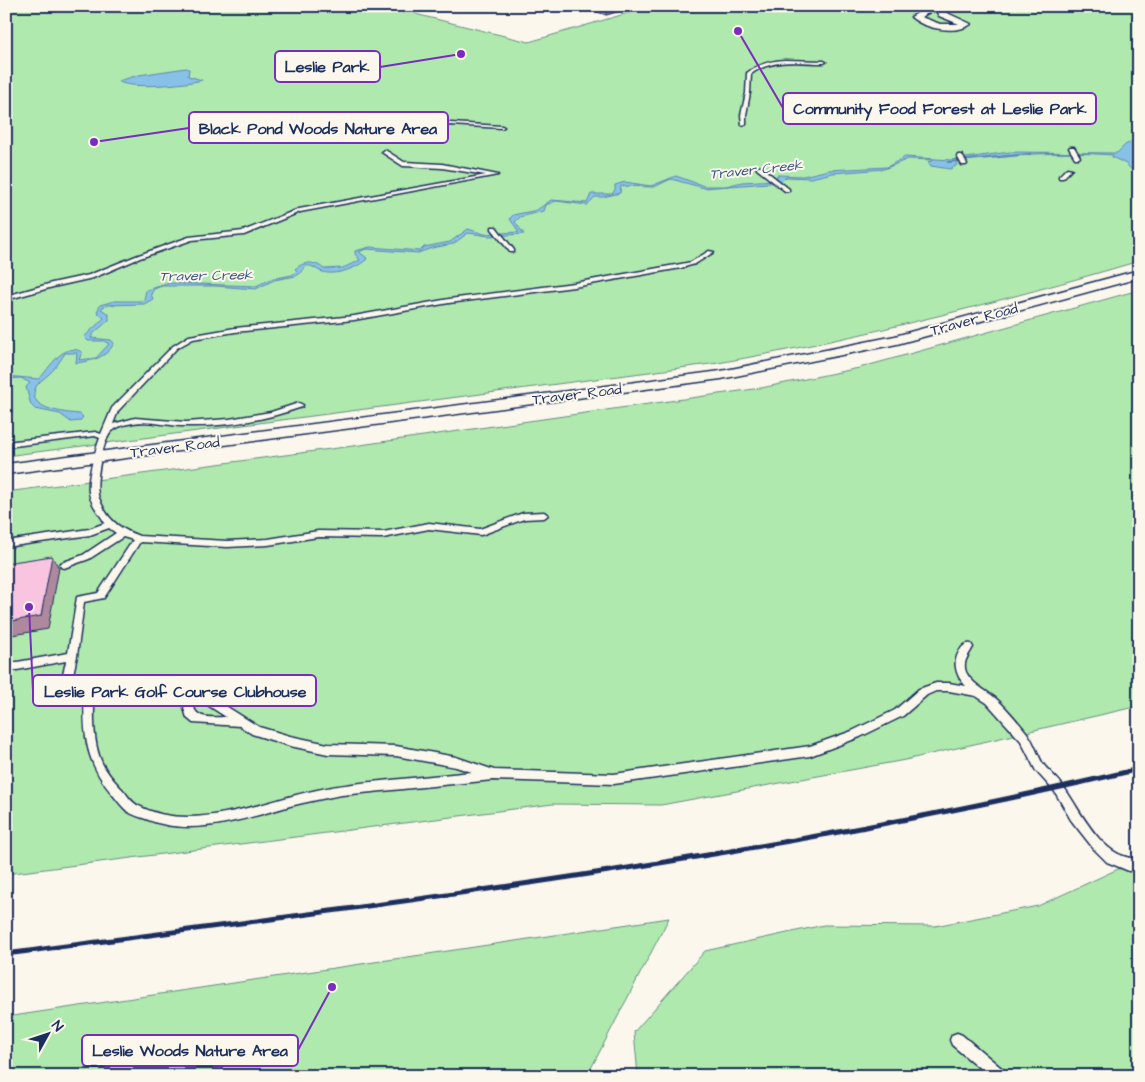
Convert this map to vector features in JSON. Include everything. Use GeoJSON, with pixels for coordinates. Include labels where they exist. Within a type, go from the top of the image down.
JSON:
{"type":"FeatureCollection","features":[{"type":"Feature","properties":{"kind":"street"},"geometry":{"type":"LineString","coordinates":[[937,6],[942,14],[967,24],[957,28],[939,27],[915,17],[937,6]]}},
{"type":"Feature","properties":{"kind":"street","name":"Traver Road"},"geometry":{"type":"LineString","coordinates":[[6,469],[722,375],[797,362],[897,340],[1139,274]]}},
{"type":"Feature","properties":{"kind":"lane"},"geometry":{"type":"LineString","coordinates":[[744,124],[742,113],[744,102],[748,95],[749,73],[753,69],[775,62],[824,62]]}},
{"type":"Feature","properties":{"kind":"lane"},"geometry":{"type":"LineString","coordinates":[[391,128],[419,130],[437,125],[457,124],[502,127]]}},
{"type":"Feature","properties":{"kind":"lane"},"geometry":{"type":"LineString","coordinates":[[1072,148],[1077,157]]}},
{"type":"Feature","properties":{"kind":"lane"},"geometry":{"type":"LineString","coordinates":[[6,298],[52,285],[91,277],[138,257],[191,238],[244,234],[298,211],[495,175],[442,166],[403,164],[385,152]]}},
{"type":"Feature","properties":{"kind":"lane"},"geometry":{"type":"LineString","coordinates":[[960,156],[964,164]]}},
{"type":"Feature","properties":{"kind":"lane"},"geometry":{"type":"LineString","coordinates":[[760,168],[787,190]]}},
{"type":"Feature","properties":{"kind":"lane"},"geometry":{"type":"LineString","coordinates":[[1061,178],[1069,169]]}},
{"type":"Feature","properties":{"kind":"lane"},"geometry":{"type":"LineString","coordinates":[[494,228],[512,251]]}},
{"type":"Feature","properties":{"kind":"lane"},"geometry":{"type":"LineString","coordinates":[[544,515],[523,516],[480,532],[429,526],[383,535],[318,534],[227,544],[138,539],[122,533],[110,524],[98,506],[93,493],[95,470],[110,420],[123,401],[175,347],[191,337],[235,330],[354,318],[449,300],[600,280],[693,263],[711,252]]}},
{"type":"Feature","properties":{"kind":"lane"},"geometry":{"type":"LineString","coordinates":[[6,445],[95,434],[104,435],[113,427],[144,418],[185,424],[218,422],[282,412],[299,406]]}},
{"type":"Feature","properties":{"kind":"lane"},"geometry":{"type":"LineString","coordinates":[[6,544],[90,532],[110,524]]}},
{"type":"Feature","properties":{"kind":"lane"},"geometry":{"type":"LineString","coordinates":[[64,565],[86,557],[122,533]]}},
{"type":"Feature","properties":{"kind":"lane"},"geometry":{"type":"LineString","coordinates":[[138,539],[101,596],[80,599],[66,684],[90,680],[89,708],[96,762],[112,786],[134,810],[162,820],[196,822],[254,811],[319,793],[493,775],[614,779],[738,762],[810,750],[856,734],[899,713],[923,692],[936,687],[966,689],[991,700]]}},
{"type":"Feature","properties":{"kind":"lane"},"geometry":{"type":"LineString","coordinates":[[968,646],[962,654],[959,666],[966,681],[991,700],[1025,738],[1040,768],[1059,789],[1075,816],[1097,844],[1111,858],[1129,865],[1139,864]]}},
{"type":"Feature","properties":{"kind":"lane"},"geometry":{"type":"LineString","coordinates":[[6,668],[72,656]]}},
{"type":"Feature","properties":{"kind":"lane"},"geometry":{"type":"LineString","coordinates":[[239,722],[256,732],[310,746],[328,749],[396,751],[456,762],[493,775]]}},
{"type":"Feature","properties":{"kind":"lane"},"geometry":{"type":"LineString","coordinates":[[957,1040],[1000,1076]]}},
{"type":"Feature","properties":{"kind":"green space"},"geometry":{"type":"Polygon","coordinates":[[[6,6],[399,6],[419,15],[529,42],[652,6],[1139,6],[1139,261],[1035,291],[877,331],[718,363],[6,456],[6,6]]]}},
{"type":"Feature","properties":{"kind":"green space"},"geometry":{"type":"Polygon","coordinates":[[[1139,290],[1139,706],[905,760],[661,805],[553,804],[6,874],[6,492],[353,446],[761,388],[859,368],[1139,290]]]}},
{"type":"Feature","properties":{"kind":"green space"},"geometry":{"type":"Polygon","coordinates":[[[1139,867],[1139,1076],[638,1076],[634,1032],[705,951],[824,925],[935,926],[1038,906],[1118,869],[1139,867]]]}},
{"type":"Feature","properties":{"kind":"green space"},"geometry":{"type":"Polygon","coordinates":[[[669,918],[587,1076],[6,1076],[6,1017],[669,918]]]}},
{"type":"Feature","properties":{"kind":"water"},"geometry":{"type":"Polygon","coordinates":[[[189,69],[188,76],[202,80],[145,86],[124,84],[118,81],[139,75],[189,69]]]}},
{"type":"Feature","properties":{"kind":"water"},"geometry":{"type":"Polygon","coordinates":[[[1139,138],[1139,177],[1126,164],[1112,157],[1113,155],[1054,153],[1015,155],[957,162],[956,166],[950,169],[931,166],[928,162],[934,160],[908,159],[884,169],[833,173],[811,178],[786,177],[781,182],[704,188],[671,179],[654,187],[621,186],[620,193],[595,197],[587,205],[556,201],[546,205],[544,211],[520,217],[515,222],[524,234],[489,236],[468,233],[453,244],[418,253],[366,249],[359,252],[367,258],[366,260],[350,269],[337,273],[325,273],[311,266],[305,266],[302,272],[296,276],[274,280],[256,289],[215,286],[162,286],[154,289],[151,294],[153,299],[144,304],[106,305],[101,309],[109,314],[109,320],[91,338],[111,340],[114,343],[111,348],[98,358],[76,363],[77,353],[65,353],[54,369],[37,385],[34,393],[35,400],[40,404],[56,411],[80,414],[83,417],[80,421],[71,422],[60,414],[35,409],[31,405],[26,387],[30,383],[21,378],[6,379],[6,376],[39,379],[58,357],[69,350],[82,352],[79,360],[96,358],[109,344],[104,341],[88,341],[84,337],[104,318],[97,312],[100,305],[114,301],[141,301],[144,300],[146,290],[170,283],[256,286],[271,279],[292,275],[297,271],[295,269],[298,266],[306,263],[317,264],[324,269],[343,268],[360,260],[355,251],[370,247],[420,251],[424,247],[450,242],[468,229],[484,234],[519,232],[510,219],[513,215],[537,210],[551,200],[587,203],[591,194],[612,194],[615,190],[615,185],[625,182],[651,186],[676,176],[704,186],[726,186],[742,182],[776,180],[777,175],[803,176],[829,170],[887,167],[905,157],[951,160],[1010,152],[1117,153],[1125,145],[1139,138]]]}},
{"type":"Feature","properties":{"kind":"building"},"geometry":{"type":"Polygon","coordinates":[[[598,6],[617,6],[606,9],[598,6]]]}},
{"type":"Feature","properties":{"kind":"building"},"geometry":{"type":"Polygon","coordinates":[[[52,556],[41,616],[6,622],[6,563],[52,556]]]}},
{"type":"Feature","properties":{"kind":"waterway","name":"Traver Creek"},"geometry":{"type":"LineString","coordinates":[[948,162],[1030,154]]}},
{"type":"Feature","properties":{"kind":"railway"},"geometry":{"type":"LineString","coordinates":[[6,954],[433,897],[717,853],[999,800],[1139,769]]}},
{"type":"Feature","properties":{"kind":"place","name":"Community Food Forest at Leslie Park"},"geometry":{"type":"Point","coordinates":[738,31]}},
{"type":"Feature","properties":{"kind":"place","name":"Leslie Park"},"geometry":{"type":"Point","coordinates":[461,54]}},
{"type":"Feature","properties":{"kind":"place","name":"Black Pond Woods Nature Area"},"geometry":{"type":"Point","coordinates":[94,142]}},
{"type":"Feature","properties":{"kind":"place","name":"Leslie Park Golf Course Clubhouse"},"geometry":{"type":"Point","coordinates":[29,607]}},
{"type":"Feature","properties":{"kind":"place","name":"Leslie Woods Nature Area"},"geometry":{"type":"Point","coordinates":[332,987]}}]}
